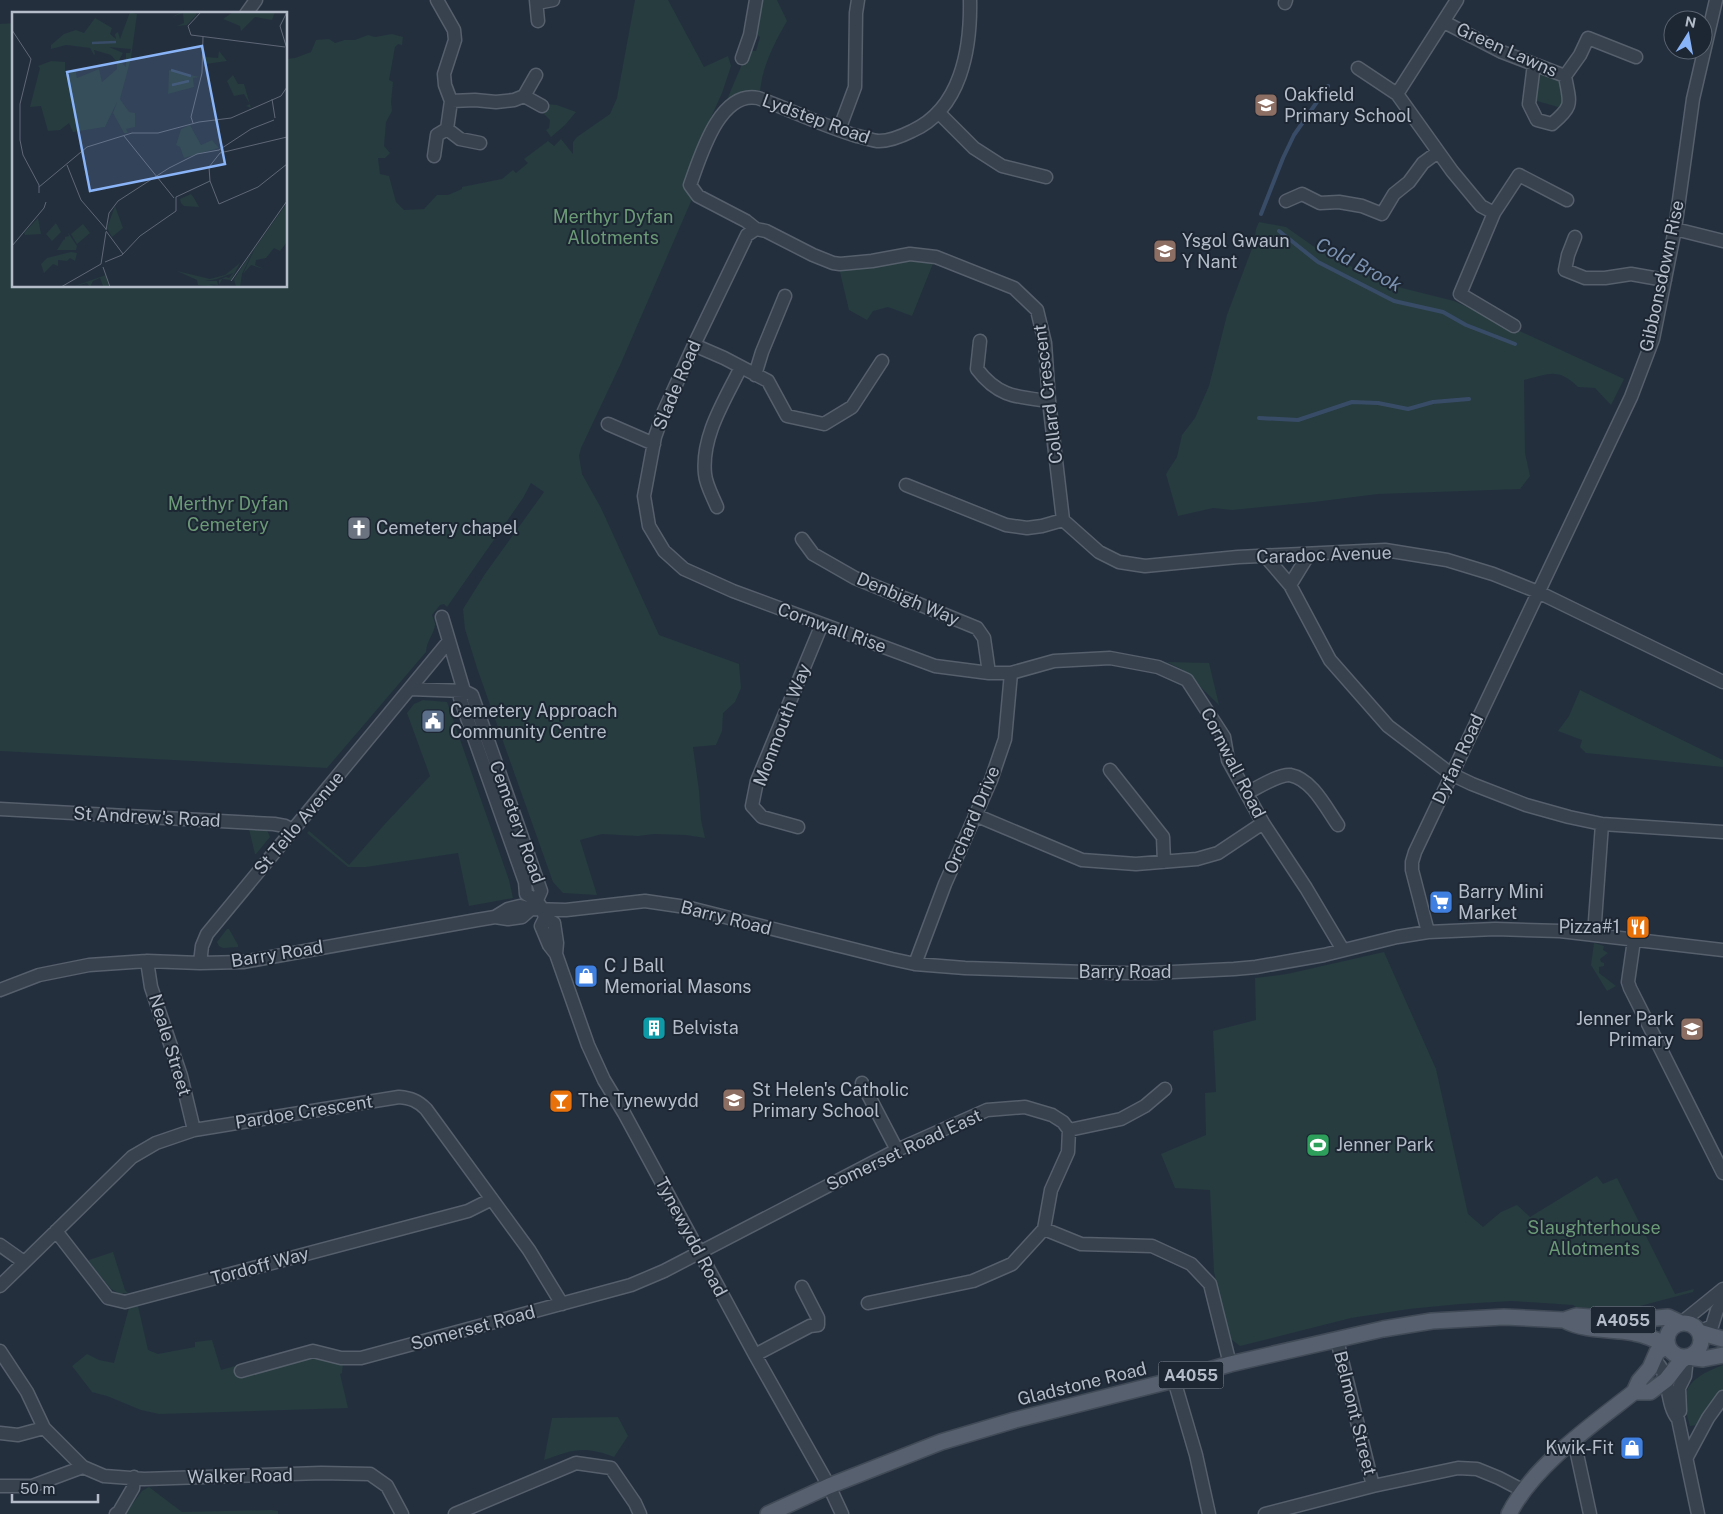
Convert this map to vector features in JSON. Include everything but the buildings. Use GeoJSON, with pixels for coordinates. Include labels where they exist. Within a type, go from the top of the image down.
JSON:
{"type":"FeatureCollection","features":[{"type":"Feature","properties":{"kind":"main road","name":"Gladstone Road"},"geometry":{"type":"LineString","coordinates":[[768,1514],[829,1486],[942,1442],[1016,1420],[1230,1364],[1403,1325],[1454,1319],[1504,1317],[1564,1320],[1576,1316],[1633,1320],[1668,1316],[1681,1324]]}},
{"type":"Feature","properties":{"kind":"main road","name":"Gladstone Road"},"geometry":{"type":"LineString","coordinates":[[1564,1320],[1577,1327],[1635,1333],[1668,1346]]}},
{"type":"Feature","properties":{"kind":"main road"},"geometry":{"type":"LineString","coordinates":[[1723,1338],[1699,1332],[1691,1324],[1674,1326],[1668,1336],[1668,1346],[1676,1355],[1703,1359],[1723,1355]]}},
{"type":"Feature","properties":{"kind":"main road"},"geometry":{"type":"LineString","coordinates":[[1634,1392],[1650,1392],[1666,1380],[1681,1361],[1699,1348],[1701,1343],[1699,1332]]}},
{"type":"Feature","properties":{"kind":"main road"},"geometry":{"type":"LineString","coordinates":[[1509,1514],[1515,1502],[1545,1467],[1574,1440],[1634,1392],[1657,1352],[1668,1346]]}},
{"type":"Feature","properties":{"kind":"street"},"geometry":{"type":"LineString","coordinates":[[247,12],[256,0]]}},
{"type":"Feature","properties":{"kind":"street"},"geometry":{"type":"LineString","coordinates":[[437,0],[455,35],[444,74],[445,85],[451,101],[447,129]]}},
{"type":"Feature","properties":{"kind":"street"},"geometry":{"type":"LineString","coordinates":[[538,21],[536,2],[553,0]]}},
{"type":"Feature","properties":{"kind":"street"},"geometry":{"type":"LineString","coordinates":[[742,58],[750,35],[756,0]]}},
{"type":"Feature","properties":{"kind":"street"},"geometry":{"type":"LineString","coordinates":[[839,130],[855,87],[856,13],[858,0]]}},
{"type":"Feature","properties":{"kind":"street","name":"Lydstep Road"},"geometry":{"type":"LineString","coordinates":[[698,196],[690,185],[712,126],[735,103],[750,96],[839,130],[878,141],[899,137],[922,127],[944,107],[952,94],[967,53],[970,0]]}},
{"type":"Feature","properties":{"kind":"street"},"geometry":{"type":"LineString","coordinates":[[1397,94],[1458,0]]}},
{"type":"Feature","properties":{"kind":"street","name":"Gibbonsdown Rise"},"geometry":{"type":"LineString","coordinates":[[1538,592],[1630,397],[1653,339],[1675,229],[1693,99],[1717,1]]}},
{"type":"Feature","properties":{"kind":"street","name":"Green Lawns"},"geometry":{"type":"LineString","coordinates":[[1444,22],[1502,52],[1566,76],[1580,55],[1588,38],[1636,57]]}},
{"type":"Feature","properties":{"kind":"street"},"geometry":{"type":"LineString","coordinates":[[1534,64],[1530,104],[1537,120],[1552,124],[1567,111],[1570,100],[1566,76]]}},
{"type":"Feature","properties":{"kind":"street"},"geometry":{"type":"LineString","coordinates":[[1358,68],[1397,94],[1452,172],[1481,206],[1494,213]]}},
{"type":"Feature","properties":{"kind":"street"},"geometry":{"type":"LineString","coordinates":[[451,101],[474,100],[496,102],[514,100],[524,96],[536,75]]}},
{"type":"Feature","properties":{"kind":"street"},"geometry":{"type":"LineString","coordinates":[[524,96],[542,106]]}},
{"type":"Feature","properties":{"kind":"street"},"geometry":{"type":"LineString","coordinates":[[938,112],[974,148],[1002,166],[1046,177]]}},
{"type":"Feature","properties":{"kind":"street"},"geometry":{"type":"LineString","coordinates":[[447,129],[460,139],[480,143]]}},
{"type":"Feature","properties":{"kind":"street"},"geometry":{"type":"LineString","coordinates":[[434,156],[437,135],[447,129]]}},
{"type":"Feature","properties":{"kind":"street"},"geometry":{"type":"LineString","coordinates":[[1286,201],[1302,194],[1320,203],[1339,202],[1362,206],[1382,214],[1394,194],[1409,182],[1423,163],[1438,152]]}},
{"type":"Feature","properties":{"kind":"street"},"geometry":{"type":"LineString","coordinates":[[1514,326],[1460,294],[1494,213],[1519,175],[1567,200]]}},
{"type":"Feature","properties":{"kind":"street","name":"Collard Crescent"},"geometry":{"type":"LineString","coordinates":[[698,196],[746,221],[756,229],[766,231],[813,255],[834,263],[872,261],[910,254],[936,257],[1014,288],[1037,310],[1045,343],[1049,401],[1063,520]]}},
{"type":"Feature","properties":{"kind":"street","name":"Slade Road"},"geometry":{"type":"LineString","coordinates":[[664,551],[650,526],[644,496],[654,444],[664,411],[694,345],[747,235],[756,229]]}},
{"type":"Feature","properties":{"kind":"street"},"geometry":{"type":"LineString","coordinates":[[1675,229],[1723,241]]}},
{"type":"Feature","properties":{"kind":"street"},"geometry":{"type":"LineString","coordinates":[[1575,237],[1565,270],[1585,278],[1605,278],[1632,274],[1665,280]]}},
{"type":"Feature","properties":{"kind":"street"},"geometry":{"type":"LineString","coordinates":[[756,375],[762,352],[785,296]]}},
{"type":"Feature","properties":{"kind":"street"},"geometry":{"type":"LineString","coordinates":[[980,341],[977,369],[987,383],[1013,397],[1049,401]]}},
{"type":"Feature","properties":{"kind":"street"},"geometry":{"type":"LineString","coordinates":[[694,345],[768,381],[787,416],[824,424],[852,407],[882,361]]}},
{"type":"Feature","properties":{"kind":"street"},"geometry":{"type":"LineString","coordinates":[[717,507],[705,476],[704,451],[712,427],[741,367]]}},
{"type":"Feature","properties":{"kind":"street"},"geometry":{"type":"LineString","coordinates":[[608,424],[654,444]]}},
{"type":"Feature","properties":{"kind":"street"},"geometry":{"type":"LineString","coordinates":[[906,485],[1006,525],[1027,528],[1063,520]]}},
{"type":"Feature","properties":{"kind":"street","name":"Caradoc Avenue"},"geometry":{"type":"LineString","coordinates":[[1063,520],[1099,552],[1119,562],[1145,566],[1238,557],[1385,550],[1438,559],[1493,574],[1538,592],[1723,682]]}},
{"type":"Feature","properties":{"kind":"street","name":"Denbigh Way"},"geometry":{"type":"LineString","coordinates":[[802,539],[813,554],[855,578],[977,628],[984,638],[989,674]]}},
{"type":"Feature","properties":{"kind":"street","name":"Cornwall Rise"},"geometry":{"type":"LineString","coordinates":[[664,551],[684,569],[733,592],[935,666],[989,674],[1011,673]]}},
{"type":"Feature","properties":{"kind":"street"},"geometry":{"type":"LineString","coordinates":[[1290,585],[1309,554]]}},
{"type":"Feature","properties":{"kind":"street"},"geometry":{"type":"LineString","coordinates":[[1266,557],[1290,585],[1330,660],[1388,726],[1451,774],[1526,805],[1569,817],[1602,824],[1723,832]]}},
{"type":"Feature","properties":{"kind":"street","name":"Dyfan Road"},"geometry":{"type":"LineString","coordinates":[[1428,932],[1413,875],[1412,862],[1451,774],[1538,592]]}},
{"type":"Feature","properties":{"kind":"street","name":"Cemetery Road"},"geometry":{"type":"LineString","coordinates":[[442,617],[464,691],[460,698],[525,882],[526,894],[539,909]]}},
{"type":"Feature","properties":{"kind":"street","name":"Monmouth Way"},"geometry":{"type":"LineString","coordinates":[[798,827],[762,817],[752,806],[757,781],[822,624]]}},
{"type":"Feature","properties":{"kind":"street","name":"St Teilo Avenue"},"geometry":{"type":"LineString","coordinates":[[200,963],[202,946],[207,934],[449,641]]}},
{"type":"Feature","properties":{"kind":"street","name":"Cornwall Road"},"geometry":{"type":"LineString","coordinates":[[1011,673],[1054,661],[1110,658],[1158,666],[1187,680],[1224,737],[1228,760],[1263,823],[1344,950]]}},
{"type":"Feature","properties":{"kind":"street","name":"Orchard Drive"},"geometry":{"type":"LineString","coordinates":[[915,964],[940,897],[991,780],[1005,739],[1011,673]]}},
{"type":"Feature","properties":{"kind":"street"},"geometry":{"type":"LineString","coordinates":[[410,689],[464,691]]}},
{"type":"Feature","properties":{"kind":"street"},"geometry":{"type":"LineString","coordinates":[[1110,770],[1163,837],[1164,862]]}},
{"type":"Feature","properties":{"kind":"street"},"geometry":{"type":"LineString","coordinates":[[1247,793],[1279,777],[1290,775],[1306,782],[1338,825]]}},
{"type":"Feature","properties":{"kind":"street","name":"St Andrew's Road"},"geometry":{"type":"LineString","coordinates":[[0,810],[274,824],[293,830]]}},
{"type":"Feature","properties":{"kind":"street"},"geometry":{"type":"LineString","coordinates":[[975,815],[1082,860],[1136,864],[1197,859],[1218,853],[1263,823]]}},
{"type":"Feature","properties":{"kind":"street"},"geometry":{"type":"LineString","coordinates":[[1594,935],[1602,824]]}},
{"type":"Feature","properties":{"kind":"street","name":"Barry Road"},"geometry":{"type":"LineString","coordinates":[[0,990],[39,976],[66,969],[107,963],[147,960],[200,963],[243,962],[495,917],[514,907],[520,906],[566,910],[653,901],[686,907],[915,964],[966,968],[1152,974],[1256,967],[1428,932],[1494,929],[1530,929],[1723,950]]}},
{"type":"Feature","properties":{"kind":"street","name":"Tynewydd Road"},"geometry":{"type":"LineString","coordinates":[[539,909],[541,926],[548,945],[556,954],[594,1060],[829,1486],[842,1514]]}},
{"type":"Feature","properties":{"kind":"street"},"geometry":{"type":"LineString","coordinates":[[1634,940],[1628,982],[1630,988],[1723,1173]]}},
{"type":"Feature","properties":{"kind":"street","name":"Neale Street"},"geometry":{"type":"LineString","coordinates":[[147,960],[152,987],[181,1076],[194,1130]]}},
{"type":"Feature","properties":{"kind":"street"},"geometry":{"type":"LineString","coordinates":[[862,1083],[897,1150]]}},
{"type":"Feature","properties":{"kind":"street"},"geometry":{"type":"LineString","coordinates":[[868,1303],[973,1282],[1012,1264],[1044,1228],[1051,1190],[1068,1152],[1069,1130],[1121,1119],[1144,1106],[1165,1089]]}},
{"type":"Feature","properties":{"kind":"street","name":"Pardoe Crescent"},"geometry":{"type":"LineString","coordinates":[[0,1286],[132,1156],[156,1142],[194,1130],[399,1097],[410,1098],[419,1102],[426,1109],[529,1250],[562,1304]]}},
{"type":"Feature","properties":{"kind":"street","name":"Somerset Road East"},"geometry":{"type":"LineString","coordinates":[[699,1252],[897,1150],[987,1110],[1025,1107],[1052,1115],[1063,1122],[1069,1130]]}},
{"type":"Feature","properties":{"kind":"street","name":"Tordoff Way"},"geometry":{"type":"LineString","coordinates":[[56,1231],[108,1298],[125,1302],[468,1211],[492,1199]]}},
{"type":"Feature","properties":{"kind":"street"},"geometry":{"type":"LineString","coordinates":[[1044,1228],[1081,1244],[1152,1246],[1191,1264],[1210,1284],[1230,1364]]}},
{"type":"Feature","properties":{"kind":"street"},"geometry":{"type":"LineString","coordinates":[[0,1245],[24,1262]]}},
{"type":"Feature","properties":{"kind":"street","name":"Somerset Road"},"geometry":{"type":"LineString","coordinates":[[241,1371],[313,1351],[341,1358],[361,1358],[631,1285],[664,1271],[699,1252]]}},
{"type":"Feature","properties":{"kind":"street"},"geometry":{"type":"LineString","coordinates":[[755,1354],[810,1326],[818,1325],[818,1318],[802,1287]]}},
{"type":"Feature","properties":{"kind":"street"},"geometry":{"type":"LineString","coordinates":[[1681,1324],[1723,1289]]}},
{"type":"Feature","properties":{"kind":"street"},"geometry":{"type":"LineString","coordinates":[[1699,1332],[1712,1326],[1717,1310],[1723,1302]]}},
{"type":"Feature","properties":{"kind":"street","name":"Belmont Street"},"geometry":{"type":"LineString","coordinates":[[1337,1340],[1374,1486]]}},
{"type":"Feature","properties":{"kind":"street","name":"Walker Road"},"geometry":{"type":"LineString","coordinates":[[0,1351],[27,1392],[44,1428],[83,1467],[104,1476],[144,1479],[321,1473],[370,1474],[387,1486],[402,1514]]}},
{"type":"Feature","properties":{"kind":"street"},"geometry":{"type":"LineString","coordinates":[[1678,1419],[1680,1410],[1679,1388],[1684,1376],[1687,1357]]}},
{"type":"Feature","properties":{"kind":"street"},"geometry":{"type":"LineString","coordinates":[[1654,1360],[1660,1364],[1666,1380],[1673,1412],[1678,1419],[1698,1514]]}},
{"type":"Feature","properties":{"kind":"street"},"geometry":{"type":"LineString","coordinates":[[1174,1380],[1196,1455],[1209,1514]]}},
{"type":"Feature","properties":{"kind":"street"},"geometry":{"type":"LineString","coordinates":[[1686,1457],[1708,1418],[1723,1397]]}},
{"type":"Feature","properties":{"kind":"street"},"geometry":{"type":"LineString","coordinates":[[0,1433],[18,1434],[44,1428]]}},
{"type":"Feature","properties":{"kind":"street"},"geometry":{"type":"LineString","coordinates":[[1574,1440],[1590,1514]]}},
{"type":"Feature","properties":{"kind":"street"},"geometry":{"type":"LineString","coordinates":[[455,1514],[576,1463],[611,1468],[635,1503],[640,1514]]}},
{"type":"Feature","properties":{"kind":"street"},"geometry":{"type":"LineString","coordinates":[[0,1486],[32,1486],[83,1467]]}},
{"type":"Feature","properties":{"kind":"street"},"geometry":{"type":"LineString","coordinates":[[1265,1514],[1374,1486],[1458,1468],[1477,1469],[1524,1491]]}},
{"type":"Feature","properties":{"kind":"street"},"geometry":{"type":"LineString","coordinates":[[116,1514],[133,1488],[134,1477]]}},
{"type":"Feature","properties":{"kind":"green space","name":"Merthyr Dyfan Cemetery"},"geometry":{"type":"Polygon","coordinates":[[[635,0],[668,0],[704,67],[728,56],[731,66],[722,93],[702,137],[687,177],[692,199],[579,456],[582,474],[601,508],[659,635],[739,664],[741,688],[735,702],[723,713],[722,731],[716,745],[693,747],[701,820],[705,838],[686,835],[654,834],[638,836],[602,834],[580,840],[597,895],[563,893],[553,882],[477,668],[465,629],[463,609],[485,574],[544,492],[531,483],[523,498],[447,607],[444,604],[440,605],[432,615],[435,626],[426,652],[327,768],[0,751],[0,24],[12,23],[12,288],[288,288],[288,59],[311,52],[316,40],[329,39],[335,43],[355,40],[368,35],[375,37],[392,34],[403,37],[402,45],[398,44],[395,47],[389,80],[393,82],[392,111],[386,122],[384,146],[390,153],[385,158],[378,158],[380,174],[389,176],[396,202],[404,210],[424,209],[437,195],[448,195],[462,189],[462,187],[502,179],[513,170],[516,173],[528,163],[524,159],[548,141],[554,146],[561,139],[573,154],[573,142],[577,137],[610,114],[617,98],[635,0]]]}},
{"type":"Feature","properties":{"kind":"green space"},"geometry":{"type":"Polygon","coordinates":[[[760,0],[777,0],[787,21],[766,64],[760,93],[747,93],[726,102],[745,57],[750,51],[756,51],[760,37],[755,32],[760,0]]]}},
{"type":"Feature","properties":{"kind":"green space"},"geometry":{"type":"Polygon","coordinates":[[[1545,72],[1560,79],[1565,100],[1556,115],[1558,107],[1537,101],[1534,108],[1536,82],[1539,74],[1545,72]]]}},
{"type":"Feature","properties":{"kind":"green space"},"geometry":{"type":"Polygon","coordinates":[[[546,104],[557,105],[576,112],[551,137],[546,130],[549,128],[550,120],[540,110],[546,104]]]}},
{"type":"Feature","properties":{"kind":"green space"},"geometry":{"type":"Polygon","coordinates":[[[1259,222],[1286,227],[1313,246],[1382,283],[1454,301],[1624,379],[1611,405],[1595,388],[1578,387],[1559,374],[1547,374],[1524,380],[1525,453],[1530,476],[1520,489],[1378,494],[1232,510],[1213,508],[1178,516],[1166,474],[1177,457],[1182,435],[1195,418],[1209,386],[1227,315],[1254,243],[1259,222]]]}},
{"type":"Feature","properties":{"kind":"green space"},"geometry":{"type":"Polygon","coordinates":[[[909,261],[934,261],[912,316],[888,307],[873,311],[867,320],[849,310],[839,268],[909,261]]]}},
{"type":"Feature","properties":{"kind":"green space"},"geometry":{"type":"Polygon","coordinates":[[[1167,662],[1209,663],[1219,705],[1183,670],[1167,662]]]}},
{"type":"Feature","properties":{"kind":"green space"},"geometry":{"type":"Polygon","coordinates":[[[1580,690],[1723,760],[1723,767],[1586,753],[1580,747],[1582,740],[1558,731],[1569,716],[1580,690]]]}},
{"type":"Feature","properties":{"kind":"green space"},"geometry":{"type":"Polygon","coordinates":[[[423,700],[447,702],[509,880],[513,898],[469,906],[458,853],[366,867],[348,867],[307,833],[309,831],[349,865],[430,776],[407,713],[414,704],[423,700]]]}},
{"type":"Feature","properties":{"kind":"green space"},"geometry":{"type":"Polygon","coordinates":[[[249,829],[267,830],[270,837],[256,854],[255,854],[249,829]]]}},
{"type":"Feature","properties":{"kind":"green space"},"geometry":{"type":"Polygon","coordinates":[[[229,929],[238,947],[223,948],[219,946],[217,942],[229,929]]]}},
{"type":"Feature","properties":{"kind":"green space"},"geometry":{"type":"Polygon","coordinates":[[[1594,943],[1604,946],[1603,950],[1608,953],[1600,959],[1604,966],[1599,967],[1599,973],[1616,986],[1607,991],[1591,965],[1594,943]]]}},
{"type":"Feature","properties":{"kind":"green space","name":"Jenner Park"},"geometry":{"type":"Polygon","coordinates":[[[1384,952],[1436,1069],[1468,1214],[1483,1227],[1501,1212],[1517,1205],[1530,1217],[1597,1176],[1603,1184],[1617,1178],[1675,1294],[1694,1289],[1693,1292],[1625,1310],[1606,1310],[1576,1307],[1573,1305],[1512,1301],[1409,1309],[1351,1318],[1240,1346],[1231,1339],[1214,1272],[1210,1190],[1175,1188],[1161,1154],[1206,1135],[1205,1093],[1216,1092],[1213,1031],[1256,1020],[1255,978],[1287,974],[1384,952]]]}},
{"type":"Feature","properties":{"kind":"green space"},"geometry":{"type":"Polygon","coordinates":[[[113,1252],[125,1290],[128,1293],[120,1294],[111,1289],[89,1262],[89,1260],[113,1252]]]}},
{"type":"Feature","properties":{"kind":"green space"},"geometry":{"type":"Polygon","coordinates":[[[138,1306],[148,1350],[158,1354],[195,1347],[195,1342],[212,1340],[221,1370],[235,1366],[238,1375],[308,1355],[343,1363],[342,1373],[340,1374],[348,1408],[159,1414],[141,1410],[92,1392],[72,1366],[87,1354],[99,1360],[114,1363],[129,1308],[138,1306]]]}},
{"type":"Feature","properties":{"kind":"green space"},"geometry":{"type":"Polygon","coordinates":[[[1723,1365],[1723,1391],[1698,1425],[1690,1426],[1685,1401],[1687,1391],[1699,1377],[1723,1365]]]}},
{"type":"Feature","properties":{"kind":"green space"},"geometry":{"type":"Polygon","coordinates":[[[618,1417],[628,1436],[614,1457],[594,1451],[578,1450],[544,1460],[552,1418],[618,1417]]]}},
{"type":"Feature","properties":{"kind":"green space"},"geometry":{"type":"Polygon","coordinates":[[[149,1487],[182,1512],[272,1510],[278,1511],[278,1514],[125,1514],[142,1491],[149,1487]]]}},
{"type":"Feature","properties":{"kind":"waterway","name":"Cold Brook"},"geometry":{"type":"LineString","coordinates":[[1261,214],[1294,135],[1328,86]]}},
{"type":"Feature","properties":{"kind":"waterway","name":"Cold Brook"},"geometry":{"type":"LineString","coordinates":[[1279,231],[1318,262],[1394,301],[1443,312],[1466,325],[1515,344]]}},
{"type":"Feature","properties":{"kind":"waterway"},"geometry":{"type":"LineString","coordinates":[[1259,418],[1298,420],[1352,402],[1378,403],[1408,409],[1433,402],[1469,399]]}},
{"type":"Feature","properties":{"kind":"place","name":"Oakfield Primary School"},"geometry":{"type":"Point","coordinates":[1266,105]}},
{"type":"Feature","properties":{"kind":"place","name":"Ysgol Gwaun Y Nant"},"geometry":{"type":"Point","coordinates":[1165,251]}},
{"type":"Feature","properties":{"kind":"place","name":"Cemetery chapel"},"geometry":{"type":"Point","coordinates":[359,528]}},
{"type":"Feature","properties":{"kind":"place","name":"Cemetery Approach Community Centre"},"geometry":{"type":"Point","coordinates":[433,721]}},
{"type":"Feature","properties":{"kind":"place","name":"Barry Mini Market"},"geometry":{"type":"Point","coordinates":[1441,902]}},
{"type":"Feature","properties":{"kind":"place","name":"Pizza#1"},"geometry":{"type":"Point","coordinates":[1638,927]}},
{"type":"Feature","properties":{"kind":"place","name":"C J Ball Memorial Masons"},"geometry":{"type":"Point","coordinates":[586,976]}},
{"type":"Feature","properties":{"kind":"place","name":"Belvista"},"geometry":{"type":"Point","coordinates":[654,1028]}},
{"type":"Feature","properties":{"kind":"place","name":"Jenner Park Primary"},"geometry":{"type":"Point","coordinates":[1692,1029]}},
{"type":"Feature","properties":{"kind":"place","name":"St Helen's Catholic Primary School"},"geometry":{"type":"Point","coordinates":[734,1100]}},
{"type":"Feature","properties":{"kind":"place","name":"The Tynewydd"},"geometry":{"type":"Point","coordinates":[561,1101]}},
{"type":"Feature","properties":{"kind":"place","name":"Jenner Park"},"geometry":{"type":"Point","coordinates":[1318,1145]}},
{"type":"Feature","properties":{"kind":"place","name":"Kwik-Fit"},"geometry":{"type":"Point","coordinates":[1632,1448]}},
{"type":"Feature","properties":{"kind":"park label","name":"Merthyr Dyfan Allotments"},"geometry":{"type":"Point","coordinates":[613,227]}},
{"type":"Feature","properties":{"kind":"park label","name":"Slaughterhouse Allotments"},"geometry":{"type":"Point","coordinates":[1594,1238]}}]}
